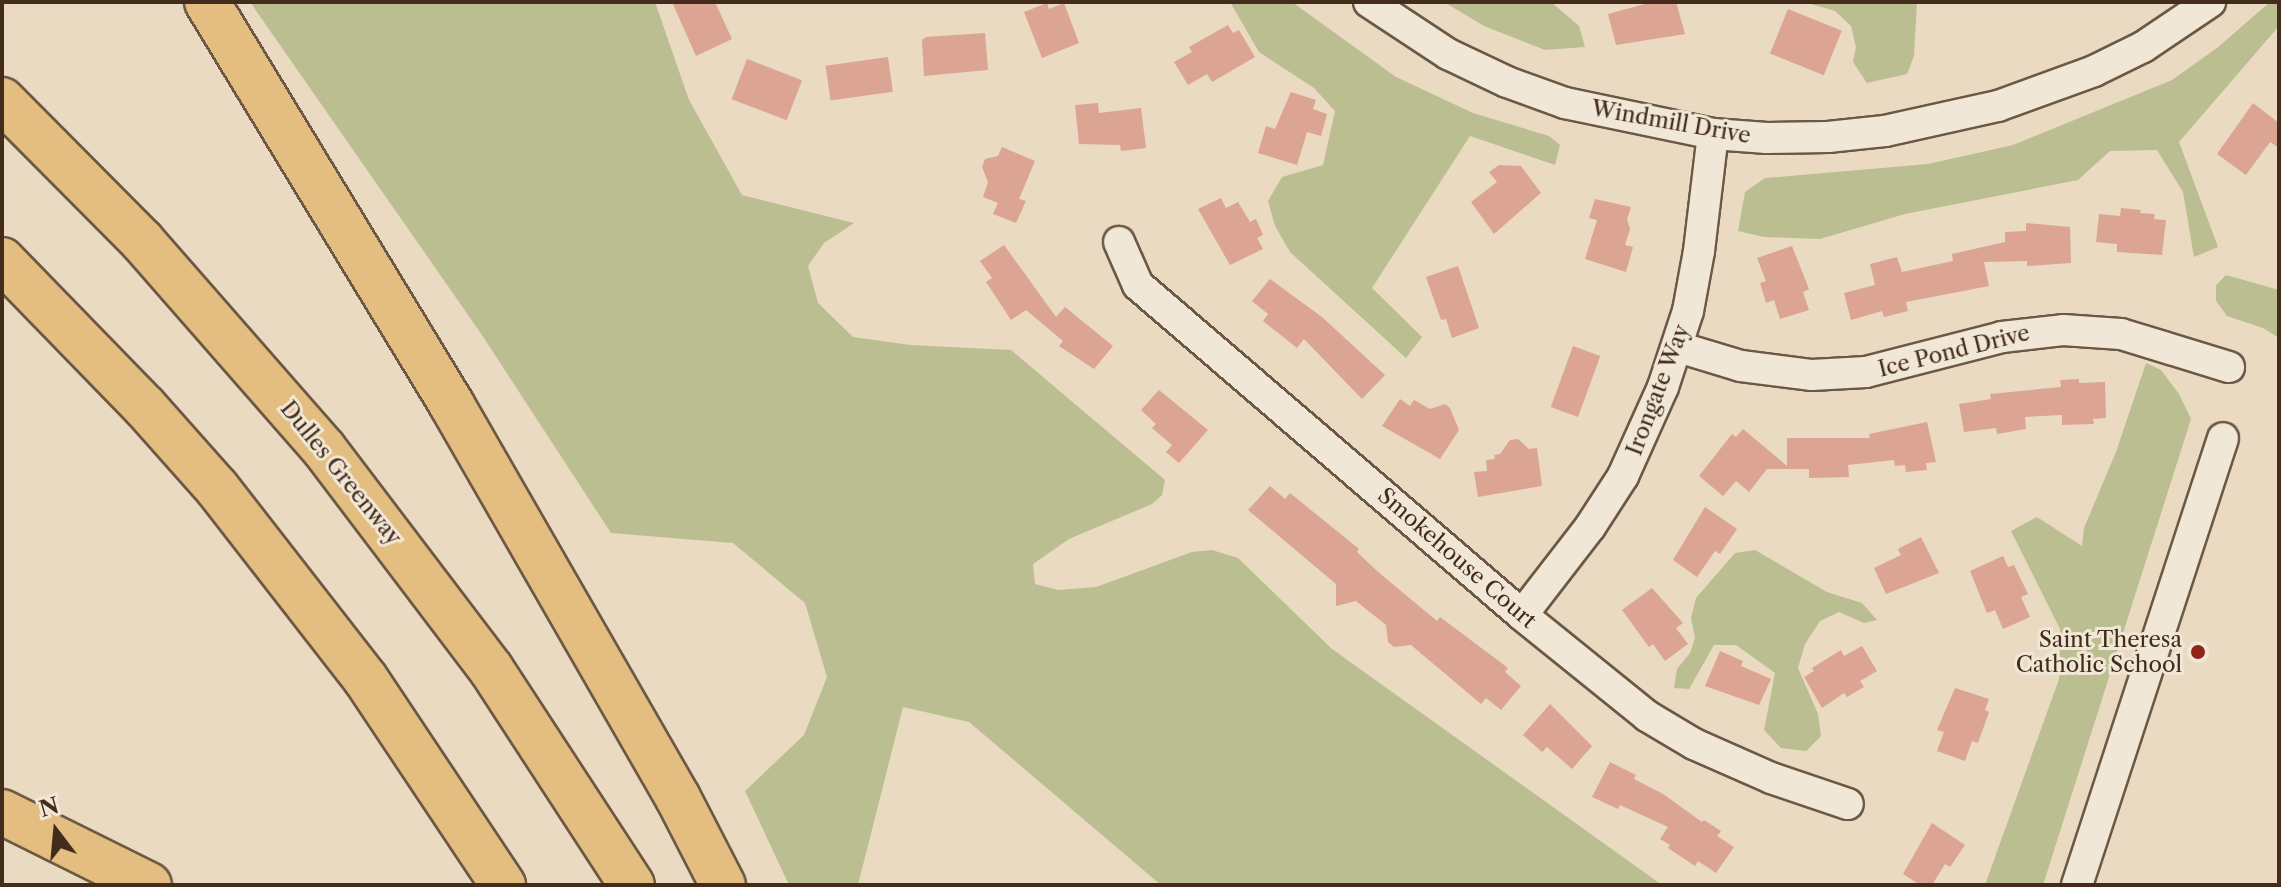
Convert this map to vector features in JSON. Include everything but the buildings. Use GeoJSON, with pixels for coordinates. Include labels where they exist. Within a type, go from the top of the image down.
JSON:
{"type":"FeatureCollection","features":[{"type":"Feature","properties":{"kind":"highway"},"geometry":{"type":"LineString","coordinates":[[207,2],[452,405],[678,798],[723,885]]}},
{"type":"Feature","properties":{"kind":"highway","name":"Dulles Greenway"},"geometry":{"type":"LineString","coordinates":[[2,100],[142,241],[324,449],[491,669],[632,885]]}},
{"type":"Feature","properties":{"kind":"highway"},"geometry":{"type":"LineString","coordinates":[[2,260],[135,396],[217,488],[365,678],[503,885]]}},
{"type":"Feature","properties":{"kind":"highway"},"geometry":{"type":"LineString","coordinates":[[2,812],[149,885]]}},
{"type":"Feature","properties":{"kind":"street","name":"Windmill Drive"},"geometry":{"type":"LineString","coordinates":[[1369,2],[1448,54],[1507,82],[1606,114],[1713,134],[1828,137],[1938,121],[2047,90],[2118,59],[2210,2]]}},
{"type":"Feature","properties":{"kind":"street","name":"Irongate Way"},"geometry":{"type":"LineString","coordinates":[[1522,615],[1590,527],[1623,476],[1678,347],[1699,251],[1713,134]]}},
{"type":"Feature","properties":{"kind":"street","name":"Smokehouse Court"},"geometry":{"type":"LineString","coordinates":[[1119,242],[1138,285],[1522,615],[1647,716],[1694,744],[1771,778],[1848,804]]}},
{"type":"Feature","properties":{"kind":"street","name":"Ice Pond Drive"},"geometry":{"type":"LineString","coordinates":[[1678,347],[1708,358],[1775,372],[1866,372],[2002,337],[2063,330],[2121,334],[2229,367]]}},
{"type":"Feature","properties":{"kind":"street"},"geometry":{"type":"LineString","coordinates":[[2077,885],[2223,438]]}},
{"type":"Feature","properties":{"kind":"green space"},"geometry":{"type":"Polygon","coordinates":[[[250,2],[655,2],[689,100],[742,195],[854,223],[824,243],[808,266],[818,303],[853,337],[910,345],[1011,350],[1165,480],[1162,495],[1152,504],[1069,539],[1033,564],[1035,584],[1058,590],[1096,587],[1192,552],[1212,550],[1238,558],[1332,649],[1662,885],[1161,885],[969,722],[903,707],[858,885],[789,885],[745,791],[804,735],[827,677],[805,603],[733,543],[611,533],[482,335],[250,2]]]}},
{"type":"Feature","properties":{"kind":"green space"},"geometry":{"type":"Polygon","coordinates":[[[1230,2],[1292,2],[1396,77],[1473,113],[1549,136],[1560,145],[1555,165],[1470,136],[1372,288],[1422,337],[1406,358],[1290,252],[1275,226],[1268,201],[1282,177],[1323,165],[1335,111],[1314,88],[1259,52],[1230,2]]]}},
{"type":"Feature","properties":{"kind":"green space"},"geometry":{"type":"Polygon","coordinates":[[[1444,2],[1551,2],[1579,26],[1585,47],[1545,50],[1484,26],[1444,2]]]}},
{"type":"Feature","properties":{"kind":"green space"},"geometry":{"type":"Polygon","coordinates":[[[1804,2],[1917,2],[1914,56],[1907,74],[1867,83],[1853,62],[1856,47],[1851,26],[1835,11],[1804,2]]]}},
{"type":"Feature","properties":{"kind":"green space"},"geometry":{"type":"Polygon","coordinates":[[[2270,2],[2279,2],[2279,26],[2179,142],[2218,247],[2194,257],[2183,192],[2157,150],[2110,151],[2078,180],[1905,214],[1820,239],[1764,237],[1738,231],[1745,192],[1765,178],[1928,164],[2013,145],[2172,80],[2217,48],[2270,2]]]}},
{"type":"Feature","properties":{"kind":"green space"},"geometry":{"type":"Polygon","coordinates":[[[2226,275],[2279,290],[2279,338],[2263,328],[2227,316],[2216,301],[2216,285],[2226,275]]]}},
{"type":"Feature","properties":{"kind":"green space"},"geometry":{"type":"Polygon","coordinates":[[[2146,363],[2161,370],[2179,394],[2191,419],[2043,885],[1985,885],[2059,679],[2060,629],[2011,531],[2037,517],[2082,546],[2084,528],[2116,452],[2146,363]]]}},
{"type":"Feature","properties":{"kind":"green space"},"geometry":{"type":"Polygon","coordinates":[[[1755,550],[1827,592],[1862,603],[1877,620],[1864,623],[1839,612],[1820,621],[1805,644],[1798,668],[1818,714],[1821,736],[1806,751],[1781,748],[1764,730],[1775,673],[1736,645],[1714,645],[1689,689],[1674,688],[1677,669],[1690,653],[1695,638],[1691,618],[1696,598],[1735,553],[1755,550]]]}},
{"type":"Feature","properties":{"kind":"place","name":"Saint Theresa Catholic School"},"geometry":{"type":"Point","coordinates":[2198,652]}}]}
